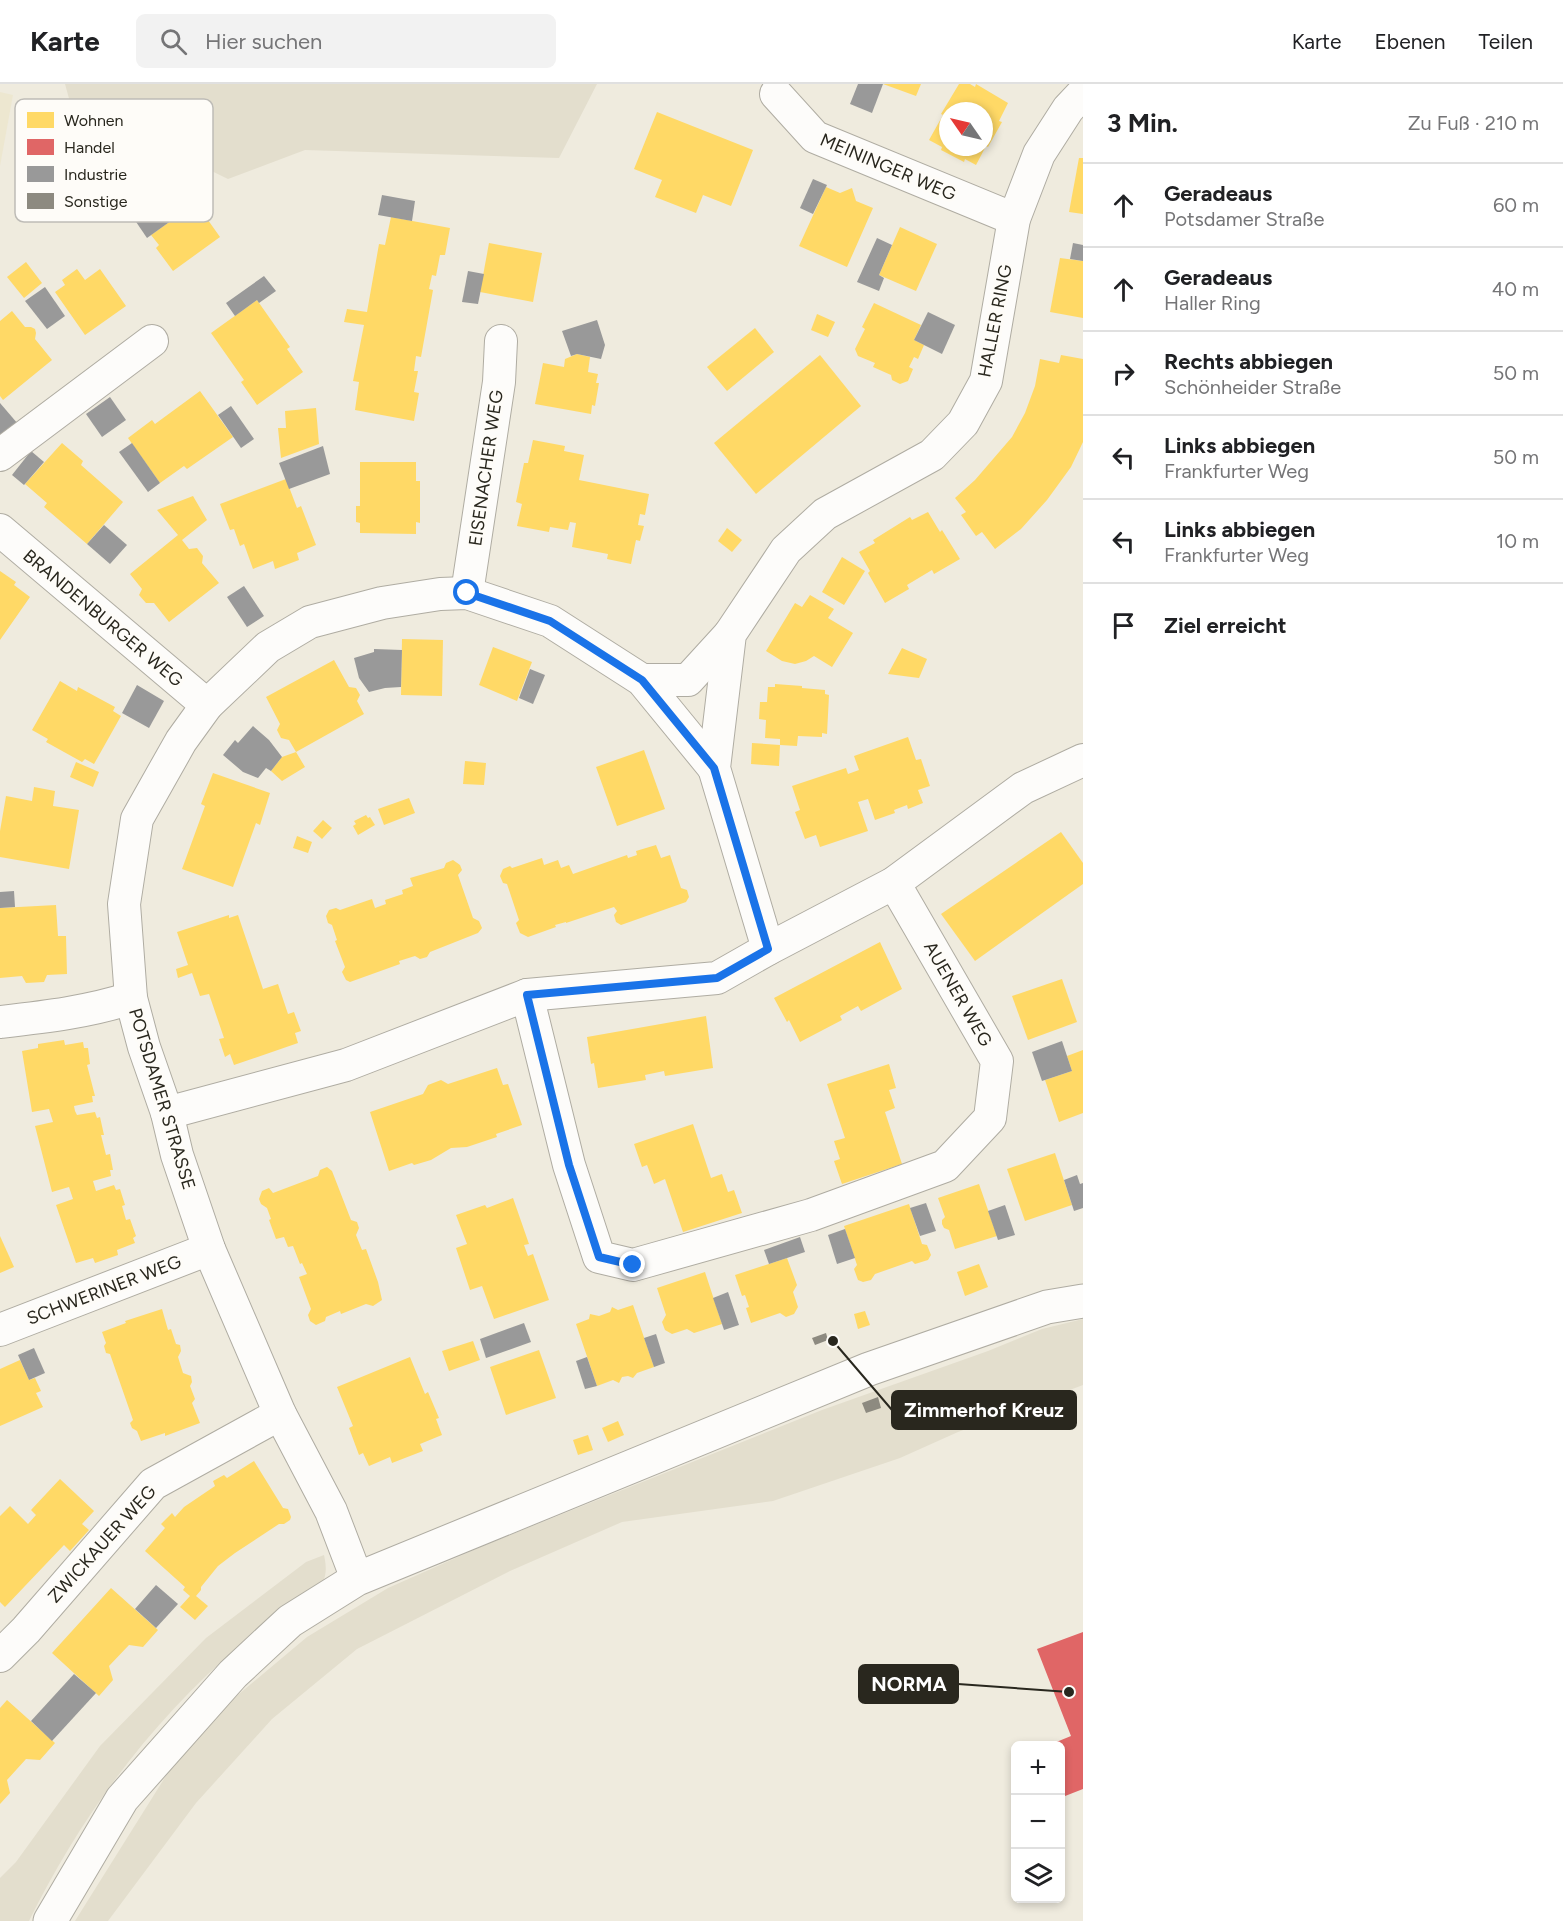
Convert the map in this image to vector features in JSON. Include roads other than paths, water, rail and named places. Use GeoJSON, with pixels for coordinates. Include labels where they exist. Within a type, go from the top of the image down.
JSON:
{"type":"FeatureCollection","features":[{"type":"Feature","properties":{"kind":"street","name":"HALLER RING"},"geometry":{"type":"LineString","coordinates":[[642,680],[688,680],[730,634],[786,550],[825,514],[932,455],[963,423],[986,381],[1014,219],[1039,154],[1068,109],[1083,93]]}},
{"type":"Feature","properties":{"kind":"street","name":"MEININGER WEG"},"geometry":{"type":"LineString","coordinates":[[776,94],[814,137],[1014,219]]}},
{"type":"Feature","properties":{"kind":"street"},"geometry":{"type":"LineString","coordinates":[[0,455],[152,340]]}},
{"type":"Feature","properties":{"kind":"street","name":"EISENACHER WEG"},"geometry":{"type":"LineString","coordinates":[[467,593],[499,382],[501,341]]}},
{"type":"Feature","properties":{"kind":"street","name":"BRANDENBURGER WEG"},"geometry":{"type":"LineString","coordinates":[[0,530],[207,705]]}},
{"type":"Feature","properties":{"kind":"street","name":"POTSDAMER STRASSE"},"geometry":{"type":"LineString","coordinates":[[357,1579],[331,1510],[280,1414],[209,1250],[144,1047],[131,998],[124,903],[137,819],[181,741],[207,705],[267,647],[310,622],[382,603],[440,594],[467,593],[550,621],[642,680],[714,768]]}},
{"type":"Feature","properties":{"kind":"street","name":"HALLER RING"},"geometry":{"type":"LineString","coordinates":[[730,634],[714,768],[768,949]]}},
{"type":"Feature","properties":{"kind":"street"},"geometry":{"type":"LineString","coordinates":[[167,1113],[346,1065],[527,995],[717,978],[894,883],[1023,788],[1083,760]]}},
{"type":"Feature","properties":{"kind":"street","name":"AUENER WEG"},"geometry":{"type":"LineString","coordinates":[[527,995],[569,1165],[599,1257],[633,1265],[812,1215],[945,1166],[990,1118],[997,1061],[894,883]]}},
{"type":"Feature","properties":{"kind":"street"},"geometry":{"type":"LineString","coordinates":[[0,1022],[62,1014],[131,998]]}},
{"type":"Feature","properties":{"kind":"street","name":"SCHWERINER WEG"},"geometry":{"type":"LineString","coordinates":[[0,1330],[209,1250]]}},
{"type":"Feature","properties":{"kind":"street"},"geometry":{"type":"LineString","coordinates":[[50,1921],[122,1799],[233,1674],[291,1621],[357,1579],[869,1369],[1047,1307],[1083,1301]]}},
{"type":"Feature","properties":{"kind":"street","name":"ZWICKAUER WEG"},"geometry":{"type":"LineString","coordinates":[[0,1656],[26,1630],[153,1484],[280,1414]]}},
{"type":"Feature","properties":{"kind":"place","name":"Zimmerhof Kreuz"},"geometry":{"type":"Point","coordinates":[833,1341]}},
{"type":"Feature","properties":{"kind":"place","name":"NORMA"},"geometry":{"type":"Point","coordinates":[1069,1692]}}]}
